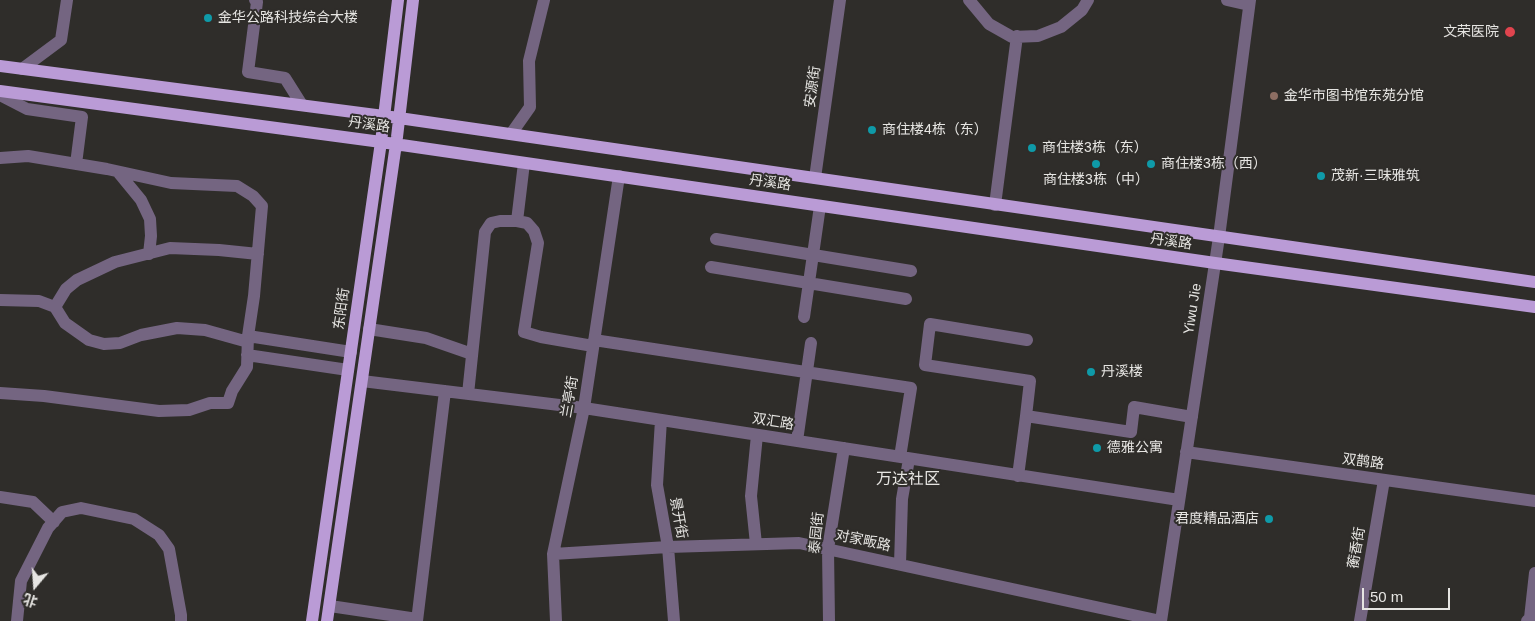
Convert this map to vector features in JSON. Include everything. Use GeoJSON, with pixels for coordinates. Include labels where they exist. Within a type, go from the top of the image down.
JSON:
{"type":"FeatureCollection","features":[{"type":"Feature","properties":{"kind":"main road","name":"东阳街"},"geometry":{"type":"LineString","coordinates":[[312,621],[381,142],[398,0]]}},
{"type":"Feature","properties":{"kind":"main road"},"geometry":{"type":"LineString","coordinates":[[328,621],[396,144],[413,0]]}},
{"type":"Feature","properties":{"kind":"main road","name":"丹溪路"},"geometry":{"type":"LineString","coordinates":[[0,66],[399,118],[1535,282]]}},
{"type":"Feature","properties":{"kind":"main road","name":"丹溪路"},"geometry":{"type":"LineString","coordinates":[[0,91],[396,144],[1215,263],[1535,307]]}},
{"type":"Feature","properties":{"kind":"street"},"geometry":{"type":"LineString","coordinates":[[22,69],[61,40],[67,0]]}},
{"type":"Feature","properties":{"kind":"street"},"geometry":{"type":"LineString","coordinates":[[255,0],[257,2],[248,72],[286,78],[302,105]]}},
{"type":"Feature","properties":{"kind":"street"},"geometry":{"type":"LineString","coordinates":[[511,134],[530,108],[529,61],[544,0]]}},
{"type":"Feature","properties":{"kind":"street","name":"安源街"},"geometry":{"type":"LineString","coordinates":[[816,178],[840,0]]}},
{"type":"Feature","properties":{"kind":"street"},"geometry":{"type":"LineString","coordinates":[[969,0],[989,24],[1012,36],[1038,36],[1062,27],[1082,10],[1088,0]]}},
{"type":"Feature","properties":{"kind":"street"},"geometry":{"type":"LineString","coordinates":[[1227,0],[1250,2]]}},
{"type":"Feature","properties":{"kind":"street","name":"Yiwu Jie"},"geometry":{"type":"LineString","coordinates":[[1161,621],[1219,237],[1250,2]]}},
{"type":"Feature","properties":{"kind":"street"},"geometry":{"type":"LineString","coordinates":[[996,205],[1017,36]]}},
{"type":"Feature","properties":{"kind":"street"},"geometry":{"type":"LineString","coordinates":[[0,95],[27,109],[82,117],[76,164]]}},
{"type":"Feature","properties":{"kind":"street"},"geometry":{"type":"LineString","coordinates":[[0,158],[28,156],[171,183],[237,186],[253,196],[262,206],[247,368],[232,391],[228,403],[210,403],[189,410],[159,411],[44,396],[0,393]]}},
{"type":"Feature","properties":{"kind":"street"},"geometry":{"type":"LineString","coordinates":[[517,221],[524,163]]}},
{"type":"Feature","properties":{"kind":"street"},"geometry":{"type":"LineString","coordinates":[[118,172],[141,200],[150,219],[149,254]]}},
{"type":"Feature","properties":{"kind":"street","name":"兰亭街"},"geometry":{"type":"LineString","coordinates":[[556,621],[553,554],[584,408],[619,176]]}},
{"type":"Feature","properties":{"kind":"street"},"geometry":{"type":"LineString","coordinates":[[804,317],[820,206]]}},
{"type":"Feature","properties":{"kind":"street"},"geometry":{"type":"LineString","coordinates":[[468,394],[485,232],[491,223],[500,220],[517,221],[527,224],[534,231],[538,243],[524,332],[540,337],[807,372],[911,388],[902,499],[900,564]]}},
{"type":"Feature","properties":{"kind":"street"},"geometry":{"type":"LineString","coordinates":[[716,239],[911,271]]}},
{"type":"Feature","properties":{"kind":"street"},"geometry":{"type":"LineString","coordinates":[[54,307],[66,288],[77,280],[115,262],[170,248],[258,254]]}},
{"type":"Feature","properties":{"kind":"street"},"geometry":{"type":"LineString","coordinates":[[711,267],[906,299]]}},
{"type":"Feature","properties":{"kind":"street"},"geometry":{"type":"LineString","coordinates":[[0,300],[39,301],[54,307],[65,323],[89,340],[104,344],[120,343],[141,335],[177,328],[205,330],[248,344],[348,370]]}},
{"type":"Feature","properties":{"kind":"street"},"geometry":{"type":"LineString","coordinates":[[1018,476],[1030,381],[925,365],[930,324],[1027,340]]}},
{"type":"Feature","properties":{"kind":"street"},"geometry":{"type":"LineString","coordinates":[[369,330],[426,338],[472,354]]}},
{"type":"Feature","properties":{"kind":"street"},"geometry":{"type":"LineString","coordinates":[[797,441],[811,343]]}},
{"type":"Feature","properties":{"kind":"street"},"geometry":{"type":"LineString","coordinates":[[248,344],[351,352]]}},
{"type":"Feature","properties":{"kind":"street","name":"双汇路"},"geometry":{"type":"LineString","coordinates":[[362,381],[584,408],[1179,500]]}},
{"type":"Feature","properties":{"kind":"street"},"geometry":{"type":"LineString","coordinates":[[330,606],[417,620],[445,391]]}},
{"type":"Feature","properties":{"kind":"street"},"geometry":{"type":"LineString","coordinates":[[1026,416],[1131,432],[1134,407],[1192,417]]}},
{"type":"Feature","properties":{"kind":"street","name":"景开街"},"geometry":{"type":"LineString","coordinates":[[661,420],[657,485],[668,548],[674,621]]}},
{"type":"Feature","properties":{"kind":"street"},"geometry":{"type":"LineString","coordinates":[[756,544],[751,496],[758,435]]}},
{"type":"Feature","properties":{"kind":"street","name":"泰园街"},"geometry":{"type":"LineString","coordinates":[[829,621],[828,549],[844,448]]}},
{"type":"Feature","properties":{"kind":"street","name":"双鹊路"},"geometry":{"type":"LineString","coordinates":[[1186,452],[1535,502]]}},
{"type":"Feature","properties":{"kind":"street","name":"蘅香街"},"geometry":{"type":"LineString","coordinates":[[1360,621],[1384,480]]}},
{"type":"Feature","properties":{"kind":"street"},"geometry":{"type":"LineString","coordinates":[[0,497],[33,502],[54,522]]}},
{"type":"Feature","properties":{"kind":"street"},"geometry":{"type":"LineString","coordinates":[[17,621],[21,581],[48,528],[62,512],[81,508],[134,519],[159,535],[170,549],[181,621]]}},
{"type":"Feature","properties":{"kind":"street","name":"对家畈路"},"geometry":{"type":"LineString","coordinates":[[553,554],[799,543],[1161,621]]}},
{"type":"Feature","properties":{"kind":"street"},"geometry":{"type":"LineString","coordinates":[[1530,620],[1535,573]]}},
{"type":"Feature","properties":{"kind":"place","name":"金华公路科技综合大楼"},"geometry":{"type":"Point","coordinates":[208,18]}},
{"type":"Feature","properties":{"kind":"place","name":"文荣医院"},"geometry":{"type":"Point","coordinates":[1510,32]}},
{"type":"Feature","properties":{"kind":"place","name":"金华市图书馆东苑分馆"},"geometry":{"type":"Point","coordinates":[1274,96]}},
{"type":"Feature","properties":{"kind":"place","name":"商住楼4栋（东）"},"geometry":{"type":"Point","coordinates":[872,130]}},
{"type":"Feature","properties":{"kind":"place","name":"商住楼3栋（东）"},"geometry":{"type":"Point","coordinates":[1032,148]}},
{"type":"Feature","properties":{"kind":"place","name":"商住楼3栋（中）"},"geometry":{"type":"Point","coordinates":[1096,164]}},
{"type":"Feature","properties":{"kind":"place","name":"商住楼3栋（西）"},"geometry":{"type":"Point","coordinates":[1151,164]}},
{"type":"Feature","properties":{"kind":"place","name":"茂新·三味雅筑"},"geometry":{"type":"Point","coordinates":[1321,176]}},
{"type":"Feature","properties":{"kind":"place","name":"丹溪楼"},"geometry":{"type":"Point","coordinates":[1091,372]}},
{"type":"Feature","properties":{"kind":"place","name":"德雅公寓"},"geometry":{"type":"Point","coordinates":[1097,448]}},
{"type":"Feature","properties":{"kind":"place","name":"君度精品酒店"},"geometry":{"type":"Point","coordinates":[1269,519]}},
{"type":"Feature","properties":{"kind":"district","name":"万达社区"},"geometry":{"type":"Point","coordinates":[908,480]}}]}
